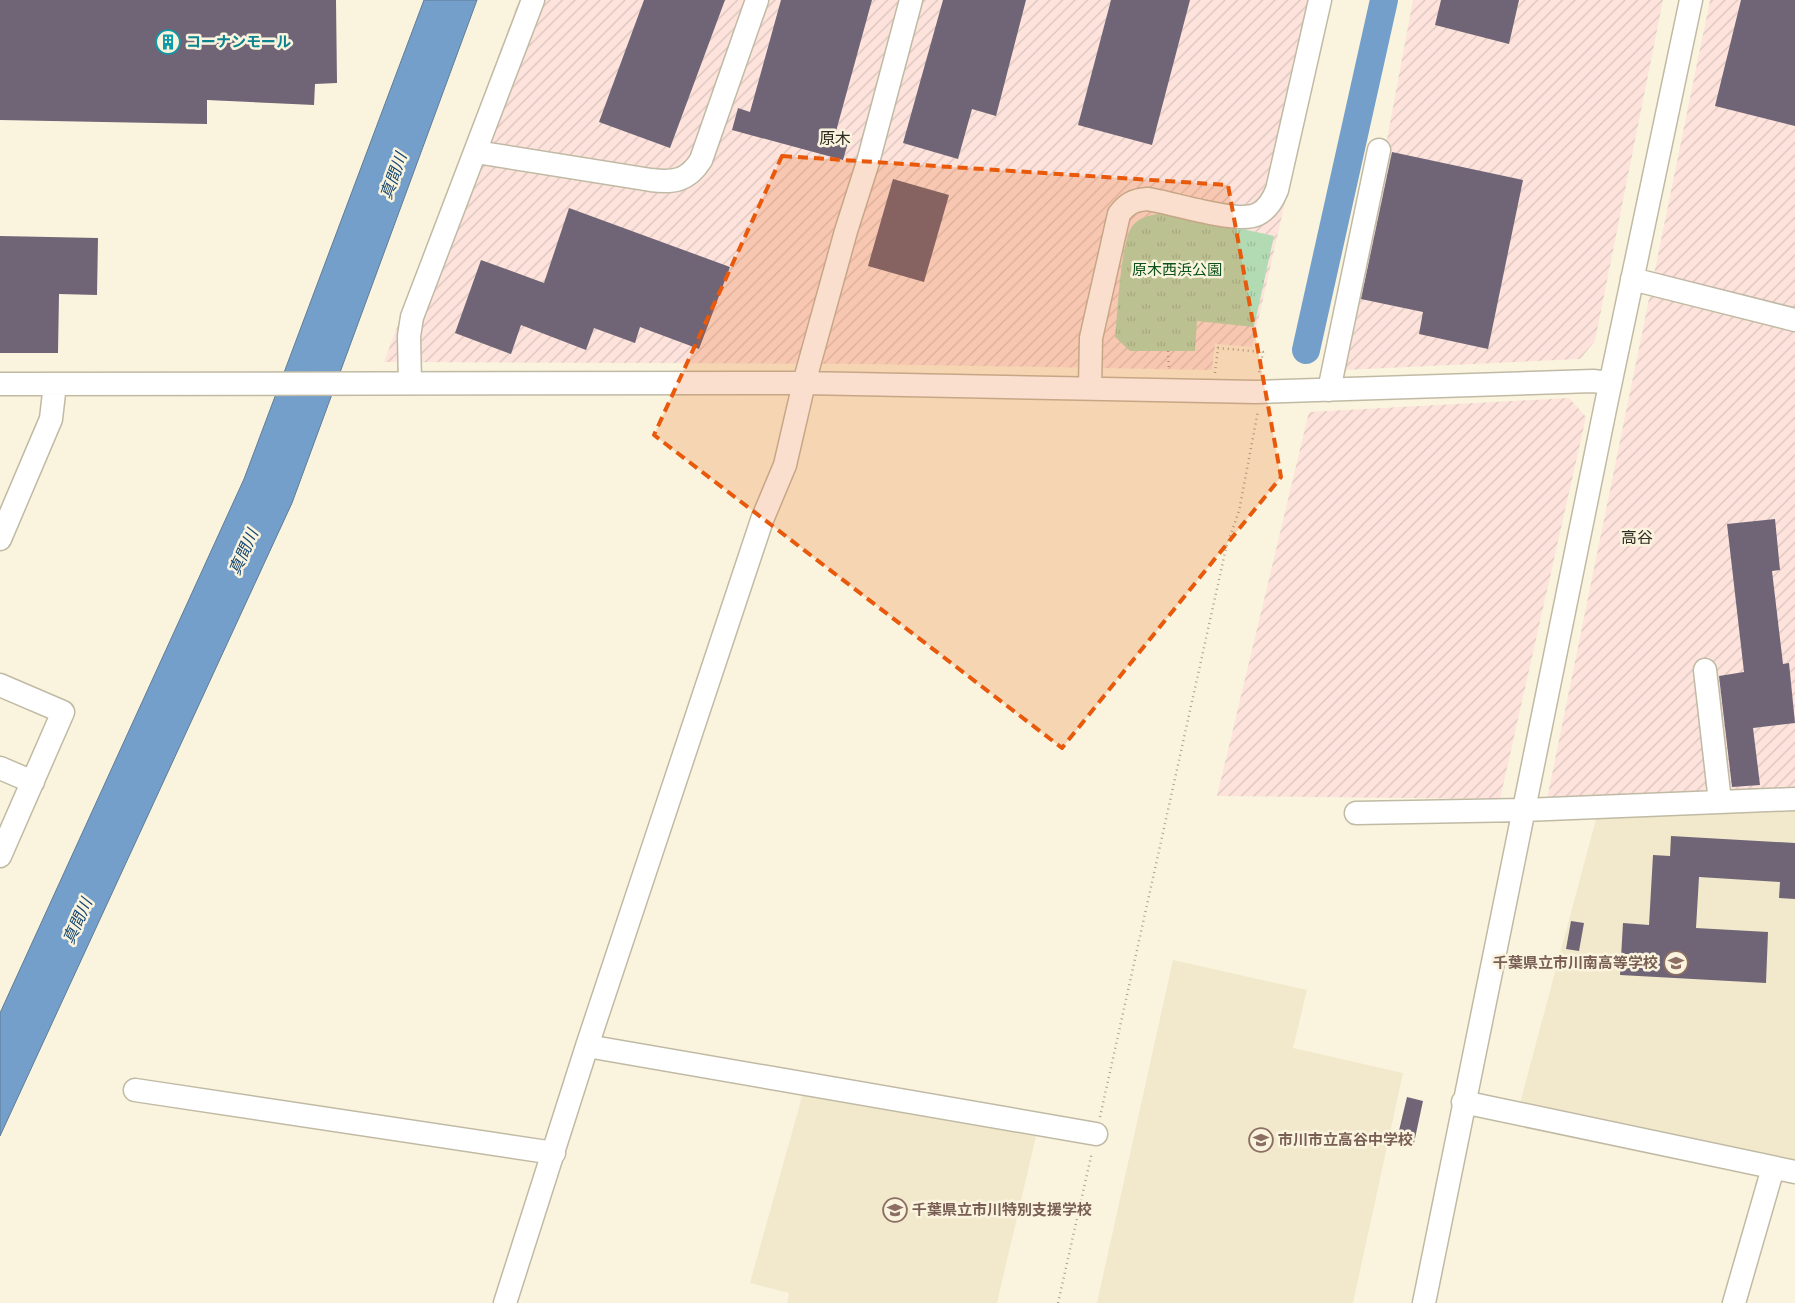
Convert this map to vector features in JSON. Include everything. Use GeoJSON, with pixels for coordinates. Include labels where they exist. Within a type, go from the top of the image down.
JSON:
{"type":"FeatureCollection","features":[{"type":"Feature","properties":{"kind":"street"},"geometry":{"type":"LineString","coordinates":[[410,383],[409,325],[533,0]]}},
{"type":"Feature","properties":{"kind":"street"},"geometry":{"type":"LineString","coordinates":[[476,152],[667,182],[685,178],[692,173],[701,160],[757,0]]}},
{"type":"Feature","properties":{"kind":"street"},"geometry":{"type":"LineString","coordinates":[[505,1303],[587,1046],[762,520],[785,465],[804,383],[911,0]]}},
{"type":"Feature","properties":{"kind":"street"},"geometry":{"type":"LineString","coordinates":[[1090,388],[1091,338],[1119,214],[1127,204],[1137,199],[1147,199],[1234,218],[1257,215],[1266,208],[1277,190],[1320,0]]}},
{"type":"Feature","properties":{"kind":"street"},"geometry":{"type":"LineString","coordinates":[[1424,1303],[1463,1102],[1610,383],[1691,0]]}},
{"type":"Feature","properties":{"kind":"street"},"geometry":{"type":"LineString","coordinates":[[1329,390],[1379,150]]}},
{"type":"Feature","properties":{"kind":"street"},"geometry":{"type":"LineString","coordinates":[[1632,279],[1795,320]]}},
{"type":"Feature","properties":{"kind":"street"},"geometry":{"type":"LineString","coordinates":[[0,384],[804,383],[1259,392],[1593,381],[1610,383]]}},
{"type":"Feature","properties":{"kind":"street"},"geometry":{"type":"LineString","coordinates":[[0,539],[51,419],[54,384]]}},
{"type":"Feature","properties":{"kind":"street"},"geometry":{"type":"LineString","coordinates":[[1704,670],[1720,802]]}},
{"type":"Feature","properties":{"kind":"street"},"geometry":{"type":"LineString","coordinates":[[0,685],[63,712],[33,782],[2,846]]}},
{"type":"Feature","properties":{"kind":"street"},"geometry":{"type":"LineString","coordinates":[[0,768],[33,782]]}},
{"type":"Feature","properties":{"kind":"street"},"geometry":{"type":"LineString","coordinates":[[1356,813],[1523,810],[1795,799]]}},
{"type":"Feature","properties":{"kind":"street"},"geometry":{"type":"LineString","coordinates":[[587,1046],[1096,1134]]}},
{"type":"Feature","properties":{"kind":"street"},"geometry":{"type":"LineString","coordinates":[[135,1090],[554,1153]]}},
{"type":"Feature","properties":{"kind":"street"},"geometry":{"type":"LineString","coordinates":[[1463,1102],[1795,1172]]}},
{"type":"Feature","properties":{"kind":"street"},"geometry":{"type":"LineString","coordinates":[[1734,1303],[1773,1168]]}},
{"type":"Feature","properties":{"kind":"path"},"geometry":{"type":"LineString","coordinates":[[1058,1303],[1226,548],[1239,511],[1259,392],[1263,352],[1218,348],[1215,373]]}},
{"type":"Feature","properties":{"kind":"path"},"geometry":{"type":"LineString","coordinates":[[1168,351],[1169,373]]}},
{"type":"Feature","properties":{"kind":"highlighted area"},"geometry":{"type":"Polygon","coordinates":[[[782,156],[1228,185],[1281,477],[1062,748],[654,435],[782,156]]]}},
{"type":"Feature","properties":{"kind":"shaded area"},"geometry":{"type":"Polygon","coordinates":[[[519,0],[1331,0],[1252,347],[1215,344],[1212,370],[864,364],[384,362],[519,0]]]}},
{"type":"Feature","properties":{"kind":"shaded area"},"geometry":{"type":"Polygon","coordinates":[[[1413,0],[1663,0],[1595,341],[1580,359],[1344,370],[1413,0]]]}},
{"type":"Feature","properties":{"kind":"shaded area"},"geometry":{"type":"Polygon","coordinates":[[[1710,0],[1795,0],[1795,793],[1547,799],[1710,0]]]}},
{"type":"Feature","properties":{"kind":"shaded area"},"geometry":{"type":"Polygon","coordinates":[[[1569,398],[1586,417],[1500,799],[1217,796],[1309,412],[1569,398]]]}},
{"type":"Feature","properties":{"kind":"shaded area","name":"千葉県立市川南高等学校"},"geometry":{"type":"Polygon","coordinates":[[[1795,811],[1795,1162],[1519,1107],[1596,819],[1716,812],[1795,811]]]}},
{"type":"Feature","properties":{"kind":"shaded area","name":"市川市立高谷中学校"},"geometry":{"type":"Polygon","coordinates":[[[1173,960],[1307,990],[1293,1048],[1403,1073],[1353,1303],[1097,1303],[1173,960]]]}},
{"type":"Feature","properties":{"kind":"shaded area","name":"千葉県立市川特別支援学校"},"geometry":{"type":"Polygon","coordinates":[[[803,1093],[1036,1136],[997,1303],[787,1303],[789,1293],[750,1283],[803,1093]]]}},
{"type":"Feature","properties":{"kind":"green space","name":"原木西浜公園"},"geometry":{"type":"Polygon","coordinates":[[[1169,213],[1274,236],[1254,327],[1197,321],[1195,351],[1130,351],[1115,337],[1125,246],[1133,225],[1141,219],[1169,213]]]}},
{"type":"Feature","properties":{"kind":"water","name":"真間川"},"geometry":{"type":"Polygon","coordinates":[[[424,0],[477,0],[292,503],[0,1136],[0,1013],[244,479],[424,0]]]}},
{"type":"Feature","properties":{"kind":"building","name":"コーナンモール"},"geometry":{"type":"Polygon","coordinates":[[[0,0],[336,0],[337,83],[315,84],[314,105],[207,100],[207,124],[0,120],[0,0]]]}},
{"type":"Feature","properties":{"kind":"building"},"geometry":{"type":"Polygon","coordinates":[[[644,0],[725,0],[670,148],[599,122],[644,0]]]}},
{"type":"Feature","properties":{"kind":"building"},"geometry":{"type":"Polygon","coordinates":[[[781,0],[872,0],[835,135],[849,139],[843,160],[732,130],[738,108],[750,112],[781,0]]]}},
{"type":"Feature","properties":{"kind":"building"},"geometry":{"type":"Polygon","coordinates":[[[943,0],[1026,0],[996,116],[972,109],[958,159],[903,143],[943,0]]]}},
{"type":"Feature","properties":{"kind":"building"},"geometry":{"type":"Polygon","coordinates":[[[1111,0],[1190,0],[1152,145],[1078,125],[1111,0]]]}},
{"type":"Feature","properties":{"kind":"building"},"geometry":{"type":"Polygon","coordinates":[[[1441,0],[1519,0],[1509,44],[1435,25],[1441,0]]]}},
{"type":"Feature","properties":{"kind":"building"},"geometry":{"type":"Polygon","coordinates":[[[1741,0],[1795,0],[1795,126],[1715,106],[1741,0]]]}},
{"type":"Feature","properties":{"kind":"building"},"geometry":{"type":"Polygon","coordinates":[[[1392,152],[1523,180],[1488,349],[1419,334],[1423,312],[1361,299],[1392,152]]]}},
{"type":"Feature","properties":{"kind":"building"},"geometry":{"type":"Polygon","coordinates":[[[893,179],[949,195],[924,282],[868,266],[893,179]]]}},
{"type":"Feature","properties":{"kind":"building"},"geometry":{"type":"Polygon","coordinates":[[[569,208],[730,267],[699,349],[640,327],[635,343],[594,328],[586,350],[521,325],[511,354],[455,333],[481,260],[544,283],[569,208]]]}},
{"type":"Feature","properties":{"kind":"building"},"geometry":{"type":"Polygon","coordinates":[[[0,236],[98,238],[97,295],[59,294],[58,353],[0,353],[0,236]]]}},
{"type":"Feature","properties":{"kind":"building"},"geometry":{"type":"Polygon","coordinates":[[[1775,519],[1780,570],[1772,571],[1783,664],[1789,663],[1795,723],[1753,728],[1760,785],[1732,787],[1719,676],[1744,672],[1727,524],[1775,519]]]}},
{"type":"Feature","properties":{"kind":"building"},"geometry":{"type":"Polygon","coordinates":[[[1671,836],[1795,843],[1795,899],[1779,898],[1780,882],[1699,877],[1696,928],[1768,932],[1766,983],[1620,975],[1623,923],[1649,925],[1653,855],[1670,856],[1671,836]]]}},
{"type":"Feature","properties":{"kind":"building"},"geometry":{"type":"Polygon","coordinates":[[[1571,921],[1584,923],[1579,951],[1566,949],[1571,921]]]}},
{"type":"Feature","properties":{"kind":"building"},"geometry":{"type":"Polygon","coordinates":[[[1407,1097],[1423,1101],[1414,1143],[1397,1139],[1407,1097]]]}},
{"type":"Feature","properties":{"kind":"waterway"},"geometry":{"type":"LineString","coordinates":[[1306,350],[1384,0]]}},
{"type":"Feature","properties":{"kind":"place","name":"コーナンモール"},"geometry":{"type":"Point","coordinates":[168,42]}},
{"type":"Feature","properties":{"kind":"place","name":"千葉県立市川南高等学校"},"geometry":{"type":"Point","coordinates":[1676,963]}},
{"type":"Feature","properties":{"kind":"place","name":"市川市立高谷中学校"},"geometry":{"type":"Point","coordinates":[1261,1140]}},
{"type":"Feature","properties":{"kind":"place","name":"千葉県立市川特別支援学校"},"geometry":{"type":"Point","coordinates":[895,1210]}},
{"type":"Feature","properties":{"kind":"district","name":"原木"},"geometry":{"type":"Point","coordinates":[835,138]}},
{"type":"Feature","properties":{"kind":"district","name":"高谷"},"geometry":{"type":"Point","coordinates":[1637,537]}}]}
